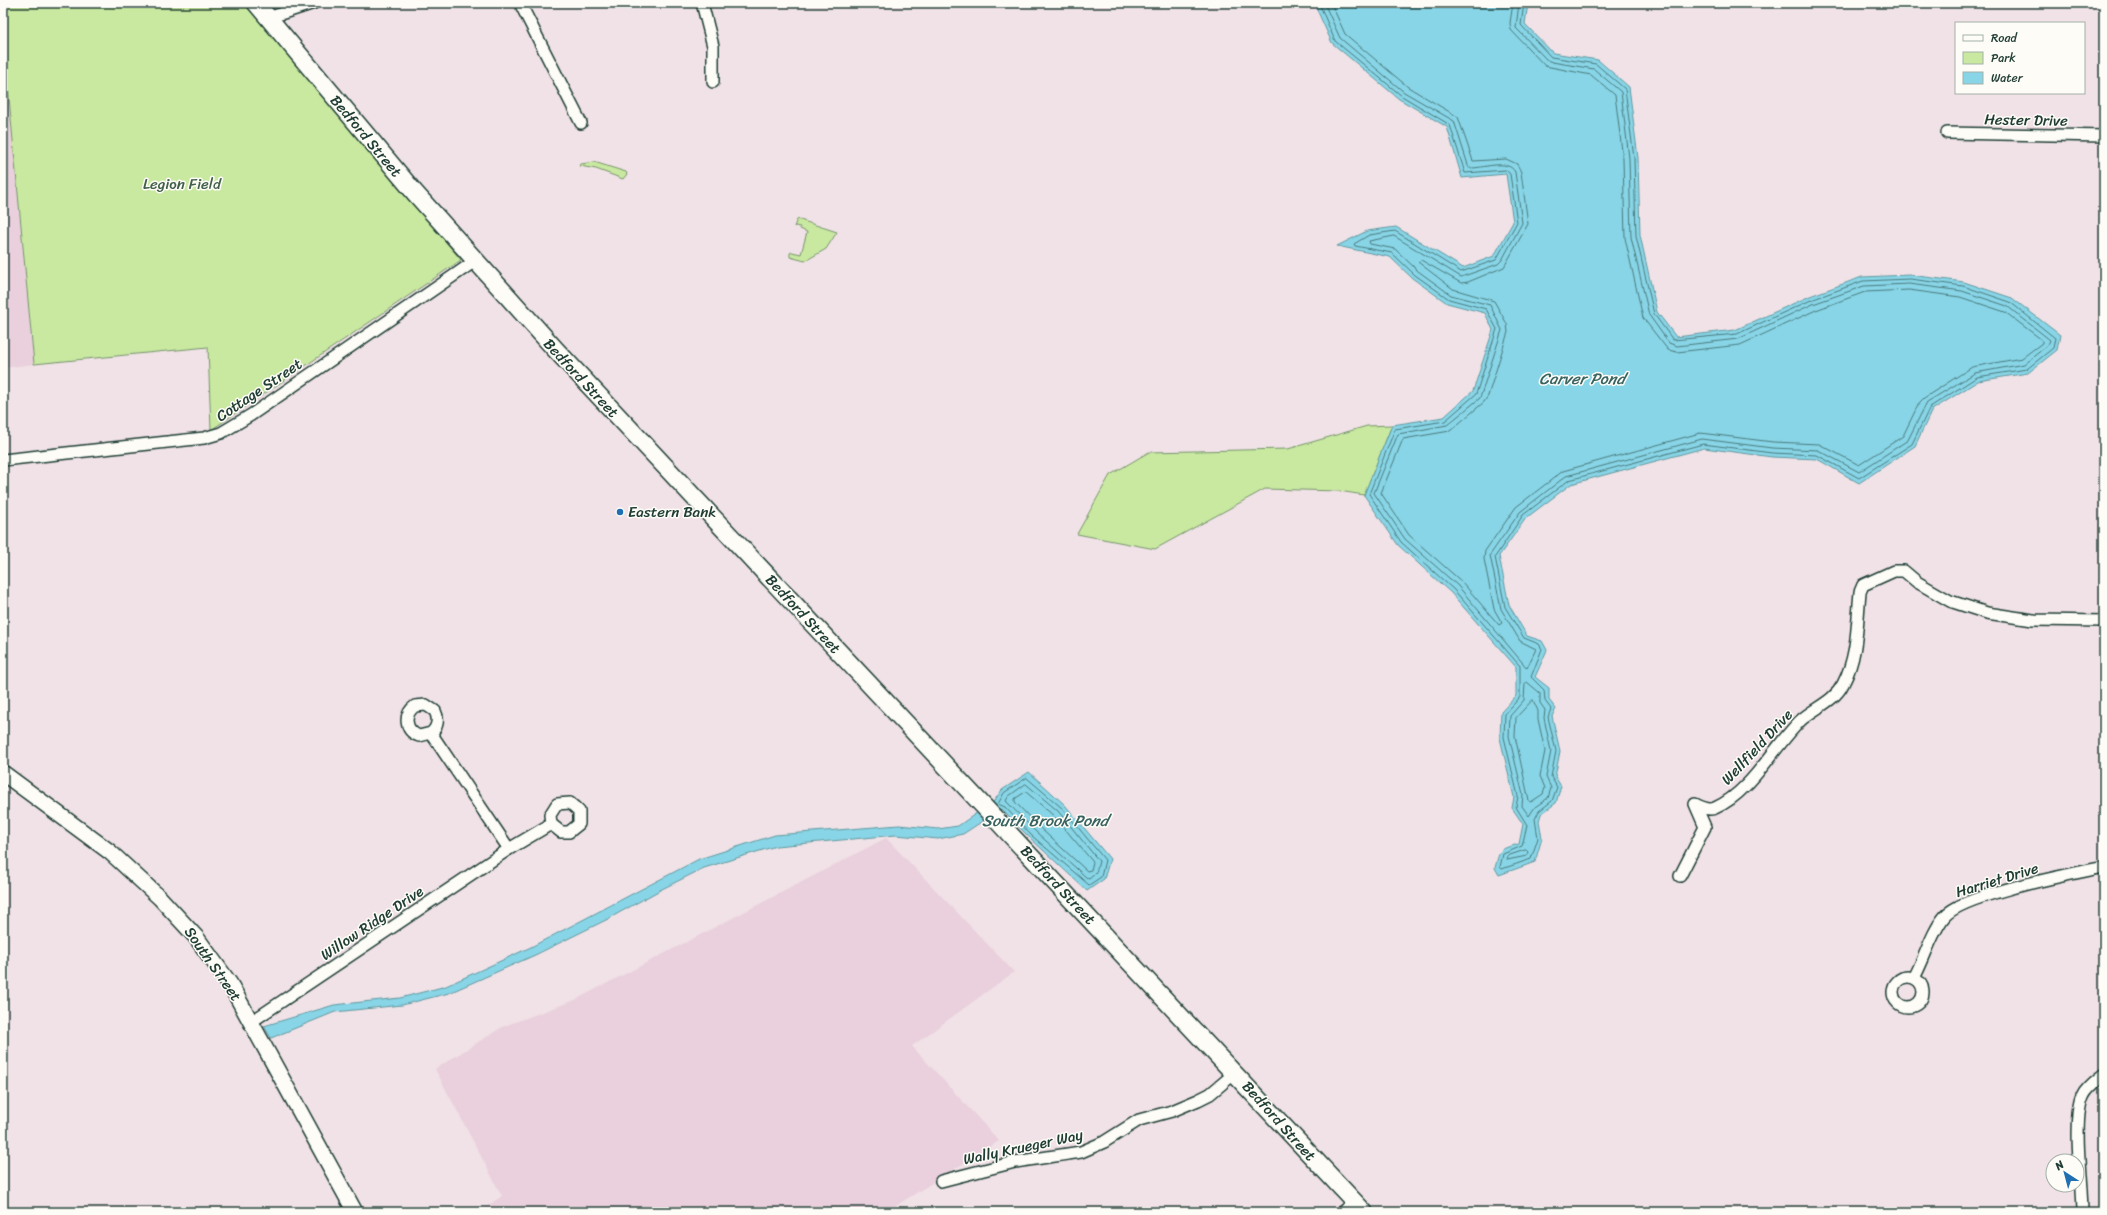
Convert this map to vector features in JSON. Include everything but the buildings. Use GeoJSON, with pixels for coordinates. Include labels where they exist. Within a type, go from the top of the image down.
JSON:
{"type":"FeatureCollection","features":[{"type":"Feature","properties":{"kind":"main road","name":"Bedford Street"},"geometry":{"type":"LineString","coordinates":[[256,3],[333,97],[475,261],[632,432],[1235,1073],[1353,1209]]}},
{"type":"Feature","properties":{"kind":"street"},"geometry":{"type":"LineString","coordinates":[[268,18],[314,3]]}},
{"type":"Feature","properties":{"kind":"street"},"geometry":{"type":"LineString","coordinates":[[520,3],[581,123]]}},
{"type":"Feature","properties":{"kind":"street"},"geometry":{"type":"LineString","coordinates":[[702,3],[713,46],[713,82]]}},
{"type":"Feature","properties":{"kind":"street","name":"Hester Drive"},"geometry":{"type":"LineString","coordinates":[[1947,133],[2104,136]]}},
{"type":"Feature","properties":{"kind":"street","name":"Cottage Street"},"geometry":{"type":"LineString","coordinates":[[3,460],[204,438],[221,433],[251,415],[475,261]]}},
{"type":"Feature","properties":{"kind":"street","name":"Wellfield Drive"},"geometry":{"type":"LineString","coordinates":[[1680,876],[1705,827],[1695,804],[1705,809],[1714,809],[1740,791],[1800,721],[1833,698],[1842,686],[1851,669],[1860,592],[1863,585],[1894,571],[1904,571],[1917,582],[1950,601],[1987,613],[2033,620],[2104,621]]}},
{"type":"Feature","properties":{"kind":"street"},"geometry":{"type":"LineString","coordinates":[[430,733],[509,849]]}},
{"type":"Feature","properties":{"kind":"street","name":"South Street"},"geometry":{"type":"LineString","coordinates":[[3,773],[92,838],[160,898],[184,922],[211,956],[251,1022],[355,1212]]}},
{"type":"Feature","properties":{"kind":"street","name":"Willow Ridge Drive"},"geometry":{"type":"LineString","coordinates":[[251,1022],[509,849],[551,824]]}},
{"type":"Feature","properties":{"kind":"street","name":"Harriet Drive"},"geometry":{"type":"LineString","coordinates":[[1914,978],[1942,921],[1960,905],[2022,887],[2104,868]]}},
{"type":"Feature","properties":{"kind":"street","name":"Wally Krueger Way"},"geometry":{"type":"LineString","coordinates":[[941,1181],[1014,1162],[1081,1152],[1104,1142],[1139,1120],[1172,1111],[1210,1094],[1235,1073]]}},
{"type":"Feature","properties":{"kind":"street"},"geometry":{"type":"LineString","coordinates":[[2082,1212],[2079,1136],[2081,1102],[2084,1094],[2104,1074]]}},
{"type":"Feature","properties":{"kind":"shaded area"},"geometry":{"type":"Polygon","coordinates":[[[8,87],[34,364],[3,368],[3,88],[8,87]]]}},
{"type":"Feature","properties":{"kind":"shaded area"},"geometry":{"type":"Polygon","coordinates":[[[886,838],[1014,972],[912,1046],[999,1141],[886,1212],[479,1212],[502,1196],[435,1069],[504,1026],[575,1000],[886,838]]]}},
{"type":"Feature","properties":{"kind":"green space","name":"Legion Field"},"geometry":{"type":"Polygon","coordinates":[[[3,3],[246,3],[461,260],[211,430],[208,347],[34,364],[8,87],[3,69],[3,3]]]}},
{"type":"Feature","properties":{"kind":"green space"},"geometry":{"type":"Polygon","coordinates":[[[594,162],[626,172],[627,174],[623,179],[596,169],[580,166],[581,164],[594,162]]]}},
{"type":"Feature","properties":{"kind":"green space"},"geometry":{"type":"Polygon","coordinates":[[[797,219],[837,232],[826,249],[805,261],[790,257],[790,253],[792,252],[801,254],[807,232],[800,229],[800,227],[794,227],[797,219]]]}},
{"type":"Feature","properties":{"kind":"green space"},"geometry":{"type":"Polygon","coordinates":[[[1392,425],[1364,495],[1339,491],[1265,489],[1155,549],[1077,534],[1110,475],[1149,452],[1288,449],[1367,426],[1392,425]]]}},
{"type":"Feature","properties":{"kind":"water","name":"Carver Pond"},"geometry":{"type":"Polygon","coordinates":[[[1314,3],[1528,3],[1525,24],[1553,53],[1598,60],[1629,87],[1638,158],[1640,235],[1657,312],[1676,337],[1735,330],[1810,296],[1862,277],[1910,275],[1964,282],[2012,298],[2060,335],[2057,350],[2028,373],[1978,381],[1932,410],[1915,446],[1859,483],[1817,459],[1772,457],[1704,448],[1571,484],[1526,518],[1499,556],[1509,605],[1527,636],[1542,641],[1547,650],[1535,677],[1549,688],[1549,700],[1556,709],[1552,716],[1560,751],[1555,777],[1561,786],[1556,803],[1541,814],[1539,821],[1542,838],[1535,862],[1499,875],[1495,868],[1498,857],[1502,850],[1519,844],[1523,824],[1512,808],[1514,797],[1500,738],[1501,712],[1516,696],[1516,667],[1451,593],[1398,545],[1364,495],[1392,425],[1444,417],[1473,391],[1493,330],[1485,313],[1447,303],[1412,278],[1390,257],[1337,246],[1367,231],[1396,227],[1463,268],[1494,256],[1513,222],[1506,174],[1462,178],[1447,127],[1399,99],[1332,43],[1314,3]]]}},
{"type":"Feature","properties":{"kind":"water","name":"South Brook Pond"},"geometry":{"type":"Polygon","coordinates":[[[1029,772],[1065,805],[1110,859],[1104,879],[1087,891],[1001,809],[963,834],[938,839],[896,835],[776,846],[704,868],[660,890],[608,919],[535,955],[449,993],[402,1005],[335,1012],[271,1038],[264,1026],[334,1005],[400,998],[446,986],[531,947],[699,859],[775,835],[899,825],[938,829],[958,826],[994,801],[1002,790],[1029,772]]]}},
{"type":"Feature","properties":{"kind":"place","name":"Eastern Bank"},"geometry":{"type":"Point","coordinates":[620,512]}}]}
